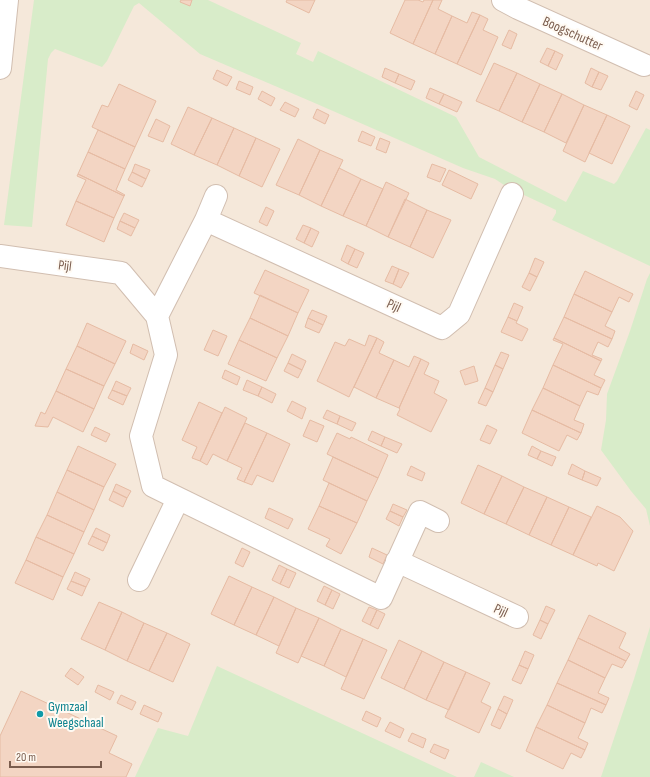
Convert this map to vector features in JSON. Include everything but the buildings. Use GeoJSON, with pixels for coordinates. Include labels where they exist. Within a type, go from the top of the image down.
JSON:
{"type":"FeatureCollection","features":[{"type":"Feature","properties":{"kind":"street"},"geometry":{"type":"LineString","coordinates":[[0,68],[7,0]]}},
{"type":"Feature","properties":{"kind":"street","name":"Boogschutter"},"geometry":{"type":"LineString","coordinates":[[503,0],[644,65]]}},
{"type":"Feature","properties":{"kind":"street","name":"Pijl"},"geometry":{"type":"LineString","coordinates":[[206,220],[442,328],[460,314],[512,194]]}},
{"type":"Feature","properties":{"kind":"street"},"geometry":{"type":"LineString","coordinates":[[157,316],[206,220],[216,196]]}},
{"type":"Feature","properties":{"kind":"street","name":"Pijl"},"geometry":{"type":"LineString","coordinates":[[0,256],[121,273],[157,316],[166,355],[141,436],[153,486],[381,598],[420,512],[438,521]]}},
{"type":"Feature","properties":{"kind":"street"},"geometry":{"type":"LineString","coordinates":[[139,580],[178,499]]}},
{"type":"Feature","properties":{"kind":"street","name":"Pijl"},"geometry":{"type":"LineString","coordinates":[[397,561],[517,617]]}},
{"type":"Feature","properties":{"kind":"shaded area"},"geometry":{"type":"Polygon","coordinates":[[[0,0],[650,0],[650,777],[0,777],[0,0]]]}},
{"type":"Feature","properties":{"kind":"green space"},"geometry":{"type":"Polygon","coordinates":[[[34,0],[208,0],[301,43],[296,54],[313,62],[318,51],[456,117],[479,157],[566,202],[583,171],[614,184],[646,128],[650,130],[650,266],[552,220],[556,210],[507,187],[495,179],[463,168],[200,54],[139,3],[134,6],[107,61],[102,67],[55,49],[51,53],[48,59],[32,227],[4,225],[34,0]]]}},
{"type":"Feature","properties":{"kind":"green space"},"geometry":{"type":"Polygon","coordinates":[[[650,273],[650,526],[646,509],[601,450],[606,420],[607,394],[650,273]]]}},
{"type":"Feature","properties":{"kind":"green space"},"geometry":{"type":"Polygon","coordinates":[[[650,627],[650,777],[601,777],[634,679],[650,627]]]}},
{"type":"Feature","properties":{"kind":"green space"},"geometry":{"type":"Polygon","coordinates":[[[217,666],[457,777],[135,777],[158,728],[188,736],[217,666]]]}},
{"type":"Feature","properties":{"kind":"green space"},"geometry":{"type":"Polygon","coordinates":[[[481,762],[514,777],[474,777],[481,762]]]}},
{"type":"Feature","properties":{"kind":"place","name":"Gymzaal Weegschaal"},"geometry":{"type":"Point","coordinates":[40,714]}}]}
